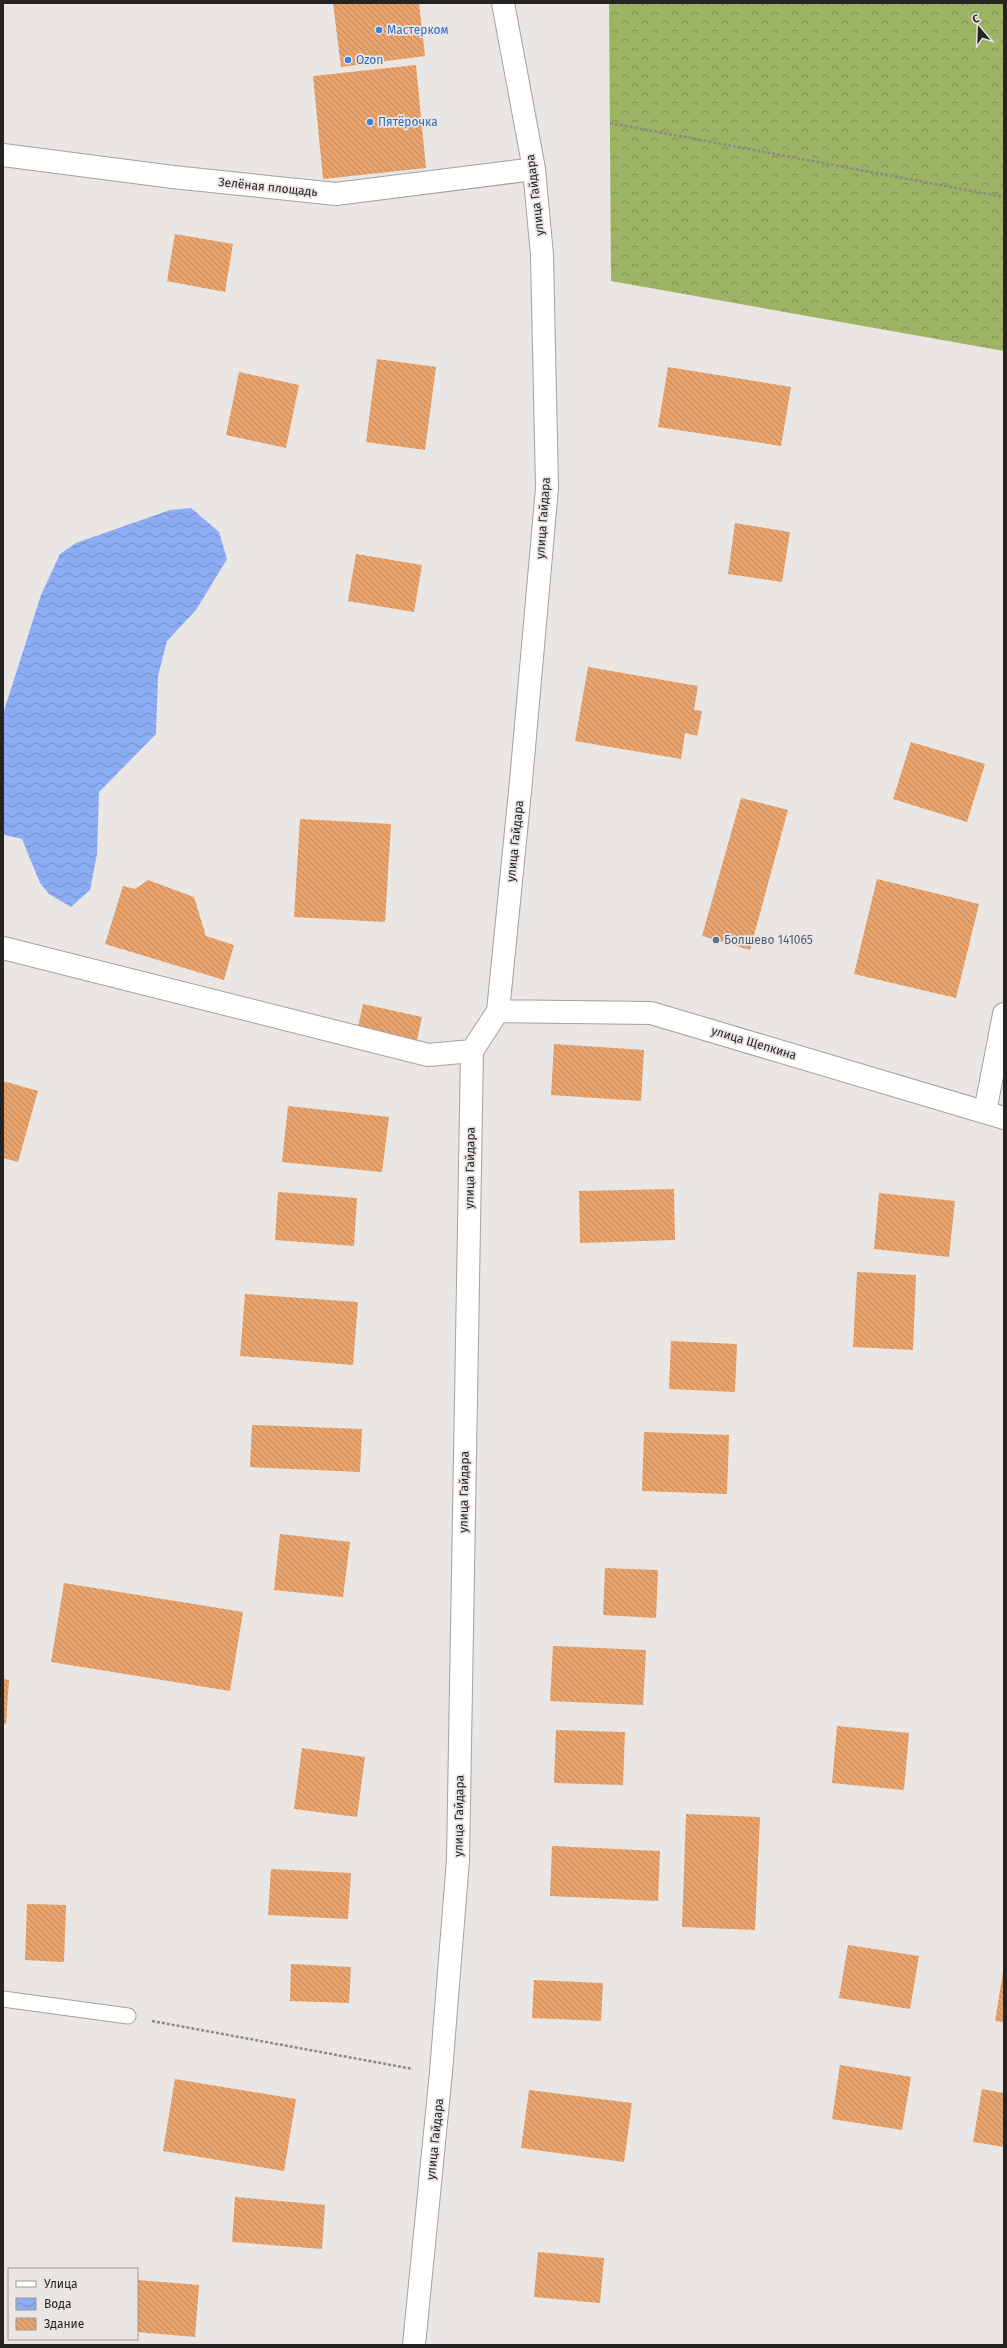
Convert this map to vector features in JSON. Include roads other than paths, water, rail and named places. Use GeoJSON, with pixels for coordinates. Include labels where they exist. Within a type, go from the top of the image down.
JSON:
{"type":"FeatureCollection","features":[{"type":"Feature","properties":{"kind":"street","name":"улица Гайдара"},"geometry":{"type":"LineString","coordinates":[[414,2345],[441,2072],[458,1860],[472,1051],[498,1011],[521,781],[547,488],[542,255],[534,169],[503,3]]}},
{"type":"Feature","properties":{"kind":"street","name":"Зелёная площадь"},"geometry":{"type":"LineString","coordinates":[[3,155],[173,177],[336,194],[534,169]]}},
{"type":"Feature","properties":{"kind":"street"},"geometry":{"type":"LineString","coordinates":[[3,948],[428,1056],[472,1051]]}},
{"type":"Feature","properties":{"kind":"street","name":"улица Щепкина"},"geometry":{"type":"LineString","coordinates":[[498,1011],[652,1013],[994,1115]]}},
{"type":"Feature","properties":{"kind":"street"},"geometry":{"type":"LineString","coordinates":[[994,1115],[1004,1014]]}},
{"type":"Feature","properties":{"kind":"lane"},"geometry":{"type":"LineString","coordinates":[[3,1999],[128,2016]]}},
{"type":"Feature","properties":{"kind":"water"},"geometry":{"type":"Polygon","coordinates":[[[191,508],[219,532],[227,559],[196,610],[167,641],[158,676],[156,734],[99,792],[97,854],[90,890],[71,907],[49,894],[40,883],[22,839],[5,835],[3,832],[3,714],[41,595],[60,554],[76,543],[170,510],[191,508]]]}},
{"type":"Feature","properties":{"kind":"place","name":"Мастерком"},"geometry":{"type":"Point","coordinates":[379,30]}},
{"type":"Feature","properties":{"kind":"place","name":"Ozon"},"geometry":{"type":"Point","coordinates":[348,60]}},
{"type":"Feature","properties":{"kind":"place","name":"Пятёрочка"},"geometry":{"type":"Point","coordinates":[370,122]}},
{"type":"Feature","properties":{"kind":"place","name":"Болшево 141065"},"geometry":{"type":"Point","coordinates":[716,940]}}]}
